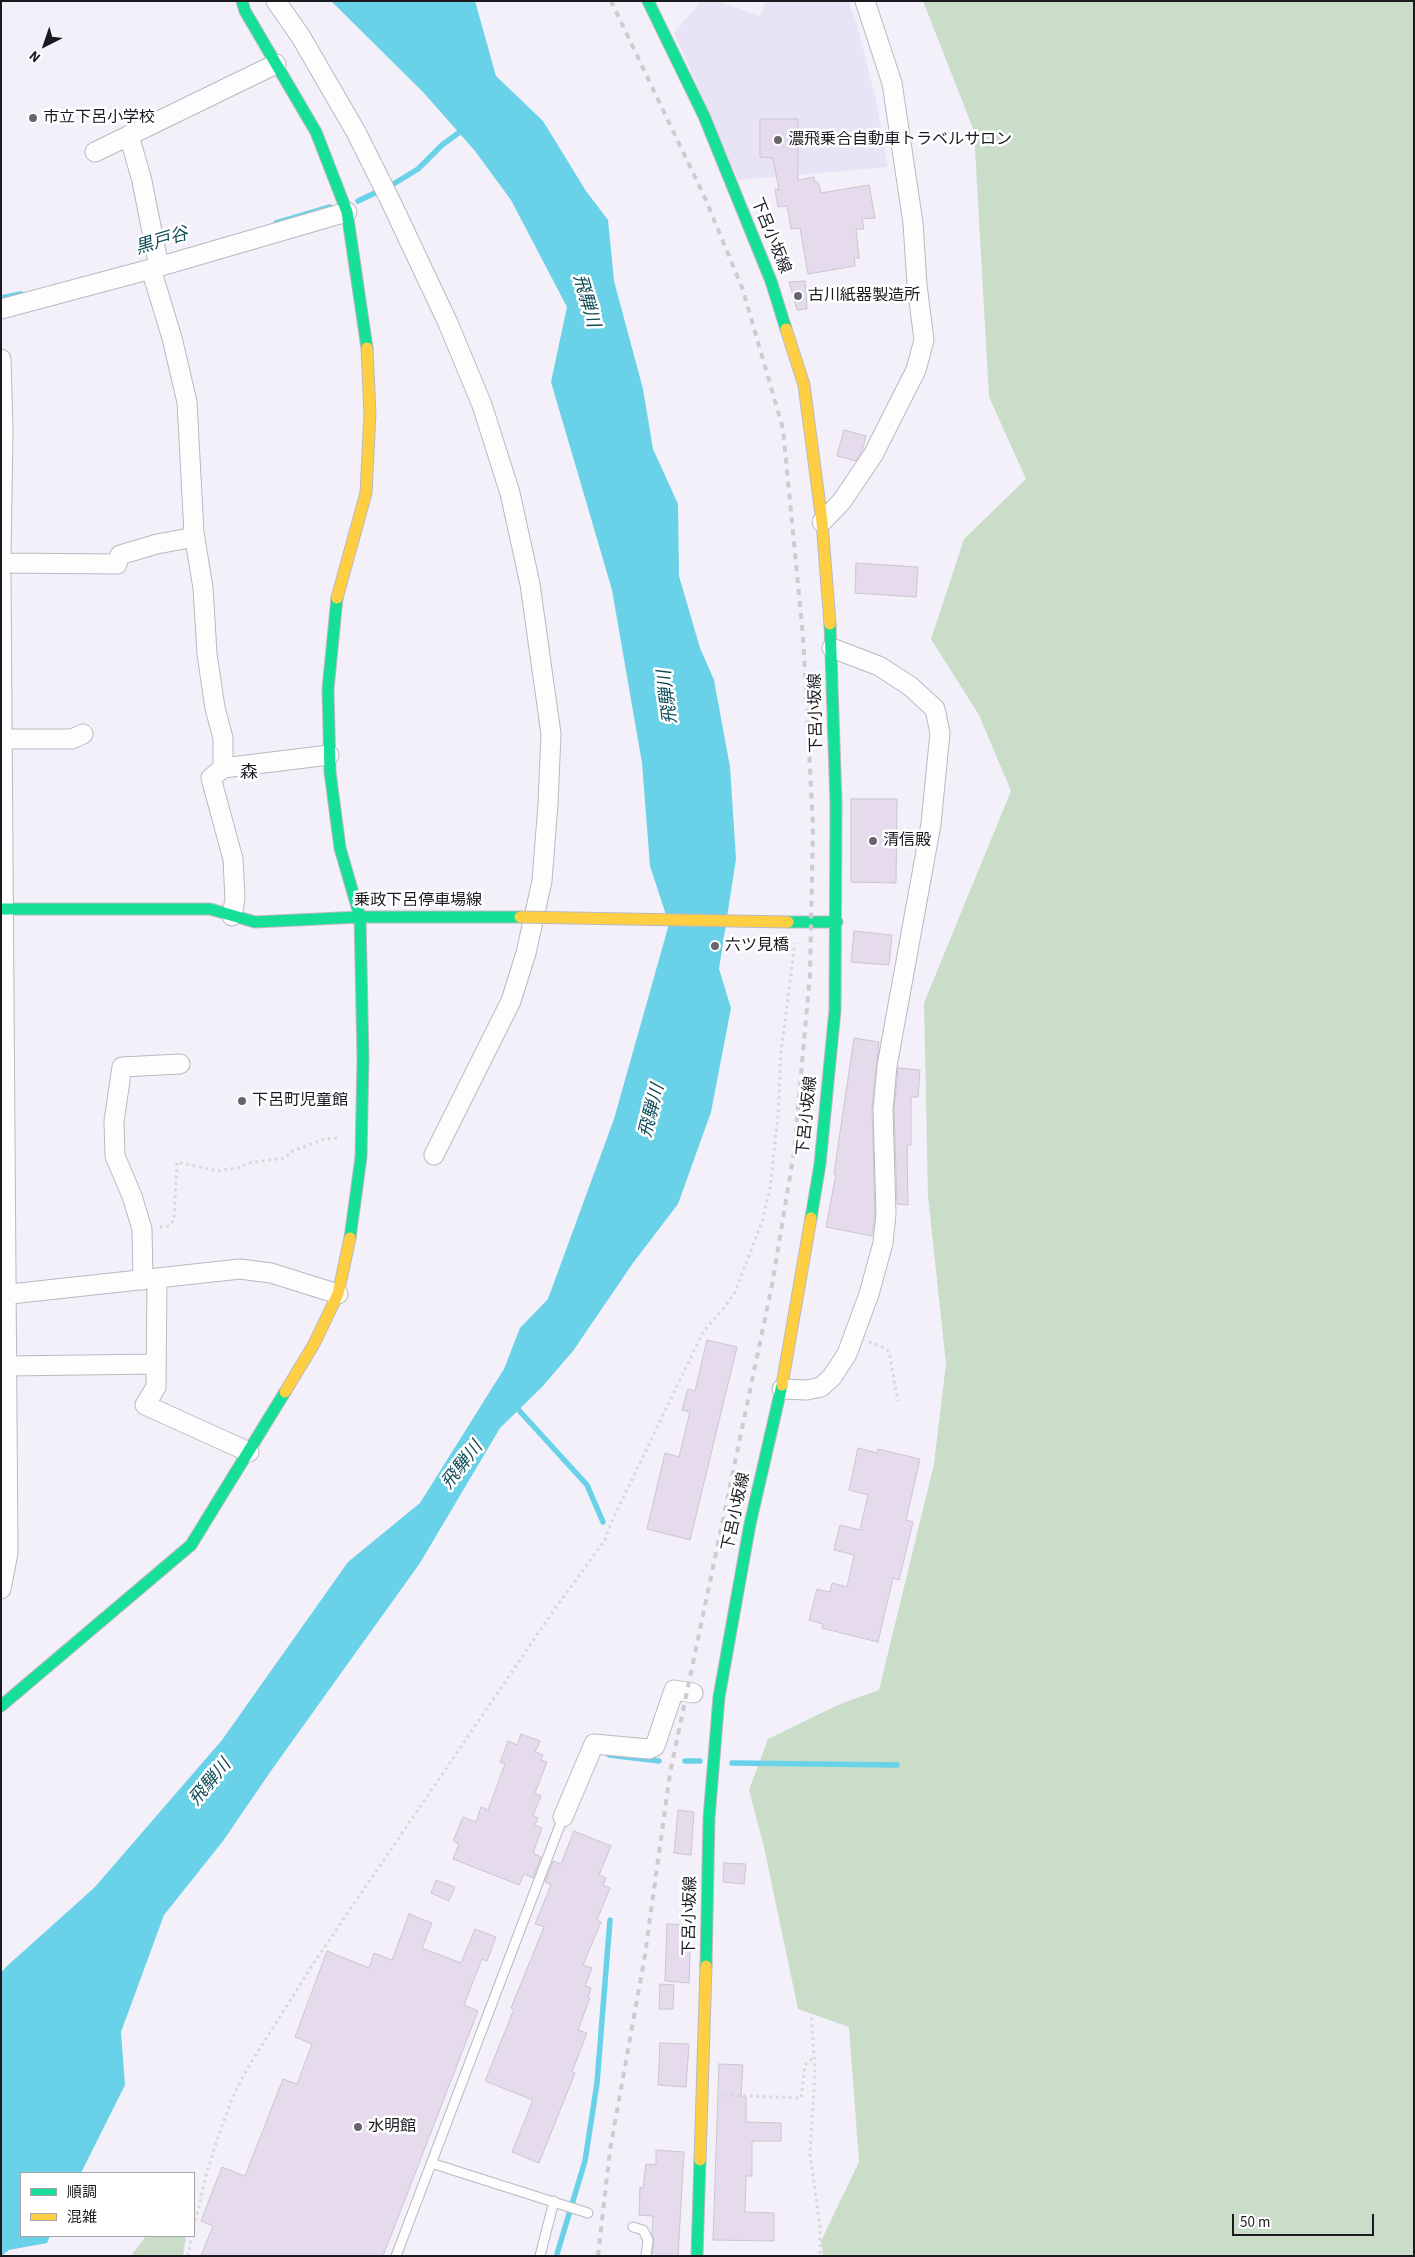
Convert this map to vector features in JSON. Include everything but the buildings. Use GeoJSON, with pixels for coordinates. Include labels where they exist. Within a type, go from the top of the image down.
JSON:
{"type":"FeatureCollection","features":[{"type":"Feature","properties":{"kind":"main road"},"geometry":{"type":"LineString","coordinates":[[1,1706],[191,1545],[199,1535],[314,1344],[338,1294],[349,1248],[361,1157],[363,1058],[360,917],[340,848],[330,772],[328,689],[337,596],[366,493],[370,414],[368,346],[347,212],[316,132],[245,11],[242,1]]}},
{"type":"Feature","properties":{"kind":"main road","name":"下呂小坂線"},"geometry":{"type":"LineString","coordinates":[[648,1],[704,116],[771,281],[804,385],[822,522],[832,648],[837,922],[835,1010],[820,1164],[782,1388],[750,1524],[719,1697],[709,1818],[703,2094],[697,2256]]}},
{"type":"Feature","properties":{"kind":"main road","name":"乗政下呂停車場線"},"geometry":{"type":"LineString","coordinates":[[2,909],[210,909],[255,922],[360,917],[520,917],[837,922]]}},
{"type":"Feature","properties":{"kind":"street"},"geometry":{"type":"LineString","coordinates":[[276,1],[301,37],[356,132],[448,323],[482,405],[510,493],[530,584],[551,734],[542,881],[526,953],[511,1001],[434,1155]]}},
{"type":"Feature","properties":{"kind":"street"},"geometry":{"type":"LineString","coordinates":[[822,522],[842,501],[874,455],[916,370],[924,340],[917,284],[913,223],[892,83],[865,1]]}},
{"type":"Feature","properties":{"kind":"street"},"geometry":{"type":"LineString","coordinates":[[95,152],[276,64]]}},
{"type":"Feature","properties":{"kind":"street"},"geometry":{"type":"LineString","coordinates":[[129,135],[142,181],[155,263],[187,402],[194,537],[203,588],[207,654],[214,708],[223,738],[223,768]]}},
{"type":"Feature","properties":{"kind":"street"},"geometry":{"type":"LineString","coordinates":[[1,309],[155,263],[347,212]]}},
{"type":"Feature","properties":{"kind":"street"},"geometry":{"type":"LineString","coordinates":[[1,359],[1,554]]}},
{"type":"Feature","properties":{"kind":"street"},"geometry":{"type":"LineString","coordinates":[[1,563],[117,564],[120,555],[156,544],[194,537]]}},
{"type":"Feature","properties":{"kind":"street"},"geometry":{"type":"LineString","coordinates":[[1,576],[4,1295],[8,1366],[8,1553],[1,1589]]}},
{"type":"Feature","properties":{"kind":"street"},"geometry":{"type":"LineString","coordinates":[[782,1388],[807,1390],[821,1387],[832,1377],[847,1354],[854,1336],[869,1294],[882,1243],[886,1214],[883,1108],[887,1066],[930,824],[940,733],[935,709],[910,686],[879,666],[832,648]]}},
{"type":"Feature","properties":{"kind":"street"},"geometry":{"type":"LineString","coordinates":[[2,739],[72,739],[83,734]]}},
{"type":"Feature","properties":{"kind":"street"},"geometry":{"type":"LineString","coordinates":[[232,916],[236,898],[233,859],[211,778],[223,768],[329,755]]}},
{"type":"Feature","properties":{"kind":"street"},"geometry":{"type":"LineString","coordinates":[[180,1064],[122,1067],[114,1122],[115,1156],[132,1196],[142,1228],[150,1279],[156,1387],[145,1405],[249,1452]]}},
{"type":"Feature","properties":{"kind":"street"},"geometry":{"type":"LineString","coordinates":[[4,1295],[240,1268],[271,1273],[338,1294]]}},
{"type":"Feature","properties":{"kind":"street"},"geometry":{"type":"LineString","coordinates":[[8,1366],[156,1364]]}},
{"type":"Feature","properties":{"kind":"street"},"geometry":{"type":"LineString","coordinates":[[563,1817],[594,1744],[649,1749],[655,1746],[674,1690],[693,1693]]}},
{"type":"Feature","properties":{"kind":"lane"},"geometry":{"type":"LineString","coordinates":[[396,2256],[563,1817]]}},
{"type":"Feature","properties":{"kind":"lane"},"geometry":{"type":"LineString","coordinates":[[432,2163],[588,2213]]}},
{"type":"Feature","properties":{"kind":"lane"},"geometry":{"type":"LineString","coordinates":[[540,2256],[554,2201]]}},
{"type":"Feature","properties":{"kind":"lane"},"geometry":{"type":"LineString","coordinates":[[633,2227],[643,2230],[648,2240],[646,2256]]}},
{"type":"Feature","properties":{"kind":"path"},"geometry":{"type":"LineString","coordinates":[[195,2223],[207,2172],[218,2137],[231,2100],[247,2069],[320,1953],[554,1610],[605,1540],[612,1521],[703,1332],[735,1292],[762,1222],[770,1188],[778,1115],[781,1052],[793,922]]}},
{"type":"Feature","properties":{"kind":"path"},"geometry":{"type":"LineString","coordinates":[[142,1228],[169,1226],[174,1220],[177,1162],[217,1171],[241,1168],[247,1163],[285,1158],[290,1152],[324,1138],[361,1136]]}},
{"type":"Feature","properties":{"kind":"path"},"geometry":{"type":"LineString","coordinates":[[854,1336],[881,1346],[889,1352],[898,1401]]}},
{"type":"Feature","properties":{"kind":"path"},"geometry":{"type":"LineString","coordinates":[[808,1966],[814,2058],[810,2154],[820,2227],[820,2256]]}},
{"type":"Feature","properties":{"kind":"path"},"geometry":{"type":"LineString","coordinates":[[703,2094],[802,2098],[805,2065],[814,2058]]}},
{"type":"Feature","properties":{"kind":"path"},"geometry":{"type":"LineString","coordinates":[[146,2256],[158,2237]]}},
{"type":"Feature","properties":{"kind":"path"},"geometry":{"type":"LineString","coordinates":[[188,2256],[192,2237]]}},
{"type":"Feature","properties":{"kind":"shaded area"},"geometry":{"type":"Polygon","coordinates":[[[701,1],[718,1],[760,16],[766,1],[848,1],[857,23],[877,105],[888,167],[738,180],[674,33],[701,1]]]}},
{"type":"Feature","properties":{"kind":"green space"},"geometry":{"type":"Polygon","coordinates":[[[923,1],[1414,1],[1414,2256],[823,2256],[821,2241],[859,2162],[849,2027],[798,2009],[764,1847],[749,1790],[768,1739],[840,1704],[879,1690],[934,1464],[946,1364],[928,1196],[924,1003],[1011,791],[979,715],[931,639],[964,539],[1026,479],[989,397],[974,131],[923,1]]]}},
{"type":"Feature","properties":{"kind":"green space"},"geometry":{"type":"Polygon","coordinates":[[[145,2237],[186,2237],[183,2256],[131,2256],[145,2237]]]}},
{"type":"Feature","properties":{"kind":"water","name":"飛騨川"},"geometry":{"type":"Polygon","coordinates":[[[331,1],[475,1],[496,76],[543,121],[586,191],[608,220],[614,281],[643,389],[653,449],[678,504],[679,576],[700,648],[714,680],[730,767],[736,859],[719,969],[731,1008],[711,1112],[678,1204],[633,1263],[573,1351],[542,1387],[500,1428],[420,1563],[223,1841],[164,1915],[121,2032],[125,2085],[82,2172],[20,2172],[20,2237],[50,2237],[47,2243],[9,2250],[1,2256],[1,1973],[95,1887],[222,1740],[348,1562],[420,1503],[504,1369],[520,1328],[548,1299],[614,1119],[669,924],[650,866],[642,763],[612,590],[551,382],[567,307],[511,200],[475,151],[423,92],[331,1]]]}},
{"type":"Feature","properties":{"kind":"waterway","name":"黒戸谷"},"geometry":{"type":"LineString","coordinates":[[395,183],[418,169],[442,145],[464,129]]}},
{"type":"Feature","properties":{"kind":"waterway","name":"黒戸谷"},"geometry":{"type":"LineString","coordinates":[[358,201],[377,192]]}},
{"type":"Feature","properties":{"kind":"waterway","name":"黒戸谷"},"geometry":{"type":"LineString","coordinates":[[276,223],[330,207]]}},
{"type":"Feature","properties":{"kind":"waterway","name":"黒戸谷"},"geometry":{"type":"LineString","coordinates":[[1,298],[21,294]]}},
{"type":"Feature","properties":{"kind":"waterway"},"geometry":{"type":"LineString","coordinates":[[515,1406],[587,1485],[603,1522]]}},
{"type":"Feature","properties":{"kind":"waterway"},"geometry":{"type":"LineString","coordinates":[[609,1755],[659,1761]]}},
{"type":"Feature","properties":{"kind":"waterway"},"geometry":{"type":"LineString","coordinates":[[685,1761],[700,1761]]}},
{"type":"Feature","properties":{"kind":"waterway"},"geometry":{"type":"LineString","coordinates":[[732,1763],[897,1765]]}},
{"type":"Feature","properties":{"kind":"waterway"},"geometry":{"type":"LineString","coordinates":[[557,2254],[585,2161],[597,2083],[610,1920]]}},
{"type":"Feature","properties":{"kind":"railway"},"geometry":{"type":"LineString","coordinates":[[598,2256],[610,2150],[645,1955],[670,1773],[772,1285],[794,1152],[810,974],[813,826],[803,636],[783,429],[743,290],[705,198],[611,1]]}},
{"type":"Feature","properties":{"kind":"traffic: fast"},"geometry":{"type":"LineString","coordinates":[[242,1],[245,11],[316,132],[347,212],[367,348]]}},
{"type":"Feature","properties":{"kind":"traffic: fast"},"geometry":{"type":"LineString","coordinates":[[648,1],[704,116],[771,281],[786,329]]}},
{"type":"Feature","properties":{"kind":"traffic: fast"},"geometry":{"type":"LineString","coordinates":[[337,598],[328,689],[330,772],[340,848],[360,917],[363,1058],[361,1157],[350,1238]]}},
{"type":"Feature","properties":{"kind":"traffic: fast"},"geometry":{"type":"LineString","coordinates":[[811,1218],[820,1164],[835,1010],[836,804],[830,624]]}},
{"type":"Feature","properties":{"kind":"traffic: fast"},"geometry":{"type":"LineString","coordinates":[[1,909],[210,909],[255,922],[360,917],[520,917]]}},
{"type":"Feature","properties":{"kind":"traffic: fast"},"geometry":{"type":"LineString","coordinates":[[788,922],[837,922]]}},
{"type":"Feature","properties":{"kind":"traffic: fast"},"geometry":{"type":"LineString","coordinates":[[706,1966],[709,1818],[719,1697],[750,1524],[782,1385]]}},
{"type":"Feature","properties":{"kind":"traffic: fast"},"geometry":{"type":"LineString","coordinates":[[1,1706],[191,1545],[285,1392]]}},
{"type":"Feature","properties":{"kind":"traffic: fast"},"geometry":{"type":"LineString","coordinates":[[697,2256],[700,2160]]}},
{"type":"Feature","properties":{"kind":"traffic: slow"},"geometry":{"type":"LineString","coordinates":[[786,329],[804,385],[822,522],[830,624]]}},
{"type":"Feature","properties":{"kind":"traffic: slow"},"geometry":{"type":"LineString","coordinates":[[337,598],[366,493],[370,414],[367,348]]}},
{"type":"Feature","properties":{"kind":"traffic: slow"},"geometry":{"type":"LineString","coordinates":[[520,917],[788,922]]}},
{"type":"Feature","properties":{"kind":"traffic: slow"},"geometry":{"type":"LineString","coordinates":[[782,1385],[811,1218]]}},
{"type":"Feature","properties":{"kind":"traffic: slow"},"geometry":{"type":"LineString","coordinates":[[285,1392],[314,1344],[338,1294],[350,1238]]}},
{"type":"Feature","properties":{"kind":"traffic: slow"},"geometry":{"type":"LineString","coordinates":[[700,2160],[706,1966]]}},
{"type":"Feature","properties":{"kind":"place","name":"市立下呂小学校"},"geometry":{"type":"Point","coordinates":[33,118]}},
{"type":"Feature","properties":{"kind":"place","name":"濃飛乗合自動車トラベルサロン"},"geometry":{"type":"Point","coordinates":[778,140]}},
{"type":"Feature","properties":{"kind":"place","name":"古川紙器製造所"},"geometry":{"type":"Point","coordinates":[798,296]}},
{"type":"Feature","properties":{"kind":"place","name":"清信殿"},"geometry":{"type":"Point","coordinates":[873,841]}},
{"type":"Feature","properties":{"kind":"place","name":"六ツ見橋"},"geometry":{"type":"Point","coordinates":[715,946]}},
{"type":"Feature","properties":{"kind":"place","name":"下呂町児童館"},"geometry":{"type":"Point","coordinates":[242,1101]}},
{"type":"Feature","properties":{"kind":"place","name":"水明館"},"geometry":{"type":"Point","coordinates":[358,2127]}},
{"type":"Feature","properties":{"kind":"district","name":"森"},"geometry":{"type":"Point","coordinates":[249,774]}}]}
